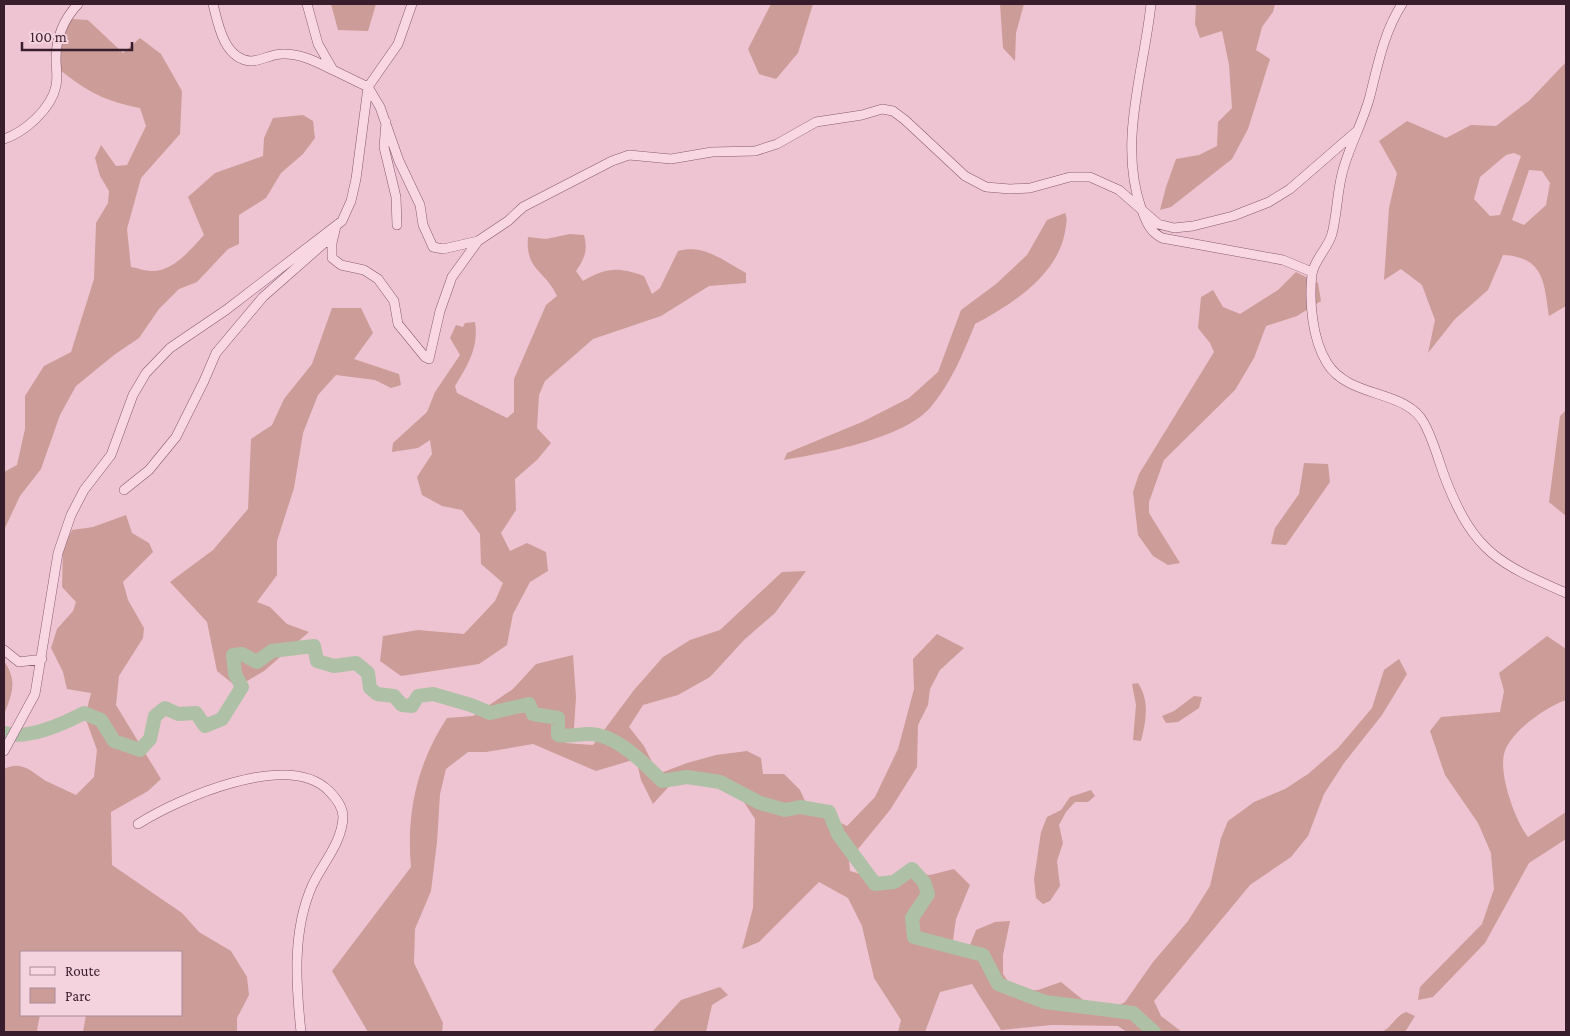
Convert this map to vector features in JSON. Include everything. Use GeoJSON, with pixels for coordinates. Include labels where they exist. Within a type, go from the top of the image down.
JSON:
{"type":"FeatureCollection","features":[{"type":"Feature","properties":{"kind":"street"},"geometry":{"type":"LineString","coordinates":[[4,139],[15,135],[30,124],[51,98],[58,78],[57,42],[63,24],[78,4]]}},
{"type":"Feature","properties":{"kind":"street"},"geometry":{"type":"LineString","coordinates":[[213,4],[220,36],[236,56],[252,61],[266,56],[283,54],[306,58],[368,87],[386,122],[399,161],[420,205],[423,226],[434,247],[443,249],[478,241]]}},
{"type":"Feature","properties":{"kind":"street"},"geometry":{"type":"LineString","coordinates":[[307,4],[318,44],[333,70]]}},
{"type":"Feature","properties":{"kind":"street"},"geometry":{"type":"LineString","coordinates":[[124,490],[149,470],[176,437],[216,353],[263,297],[342,221],[352,201],[368,87],[398,44],[412,4]]}},
{"type":"Feature","properties":{"kind":"street"},"geometry":{"type":"LineString","coordinates":[[1151,4],[1135,105],[1132,149],[1132,178],[1151,230],[1162,238],[1283,260],[1312,272]]}},
{"type":"Feature","properties":{"kind":"street"},"geometry":{"type":"LineString","coordinates":[[1402,4],[1386,34],[1358,130],[1342,174],[1329,242],[1312,272],[1311,299],[1319,344],[1326,362],[1335,374],[1351,385],[1399,402],[1415,412],[1424,422],[1447,484],[1466,521],[1483,547],[1503,563],[1566,593]]}},
{"type":"Feature","properties":{"kind":"street"},"geometry":{"type":"LineString","coordinates":[[334,230],[332,258],[341,265],[364,270],[374,275],[394,301],[398,324],[427,359],[430,358],[440,311],[452,277],[478,241],[508,221],[522,207],[612,161],[629,155],[671,159],[712,152],[755,151],[777,144],[816,122],[854,117],[882,109],[893,111],[966,176],[986,187],[1030,188],[1070,177],[1090,178],[1119,190],[1158,224],[1165,227],[1186,228],[1233,216],[1284,194],[1358,130]]}},
{"type":"Feature","properties":{"kind":"street"},"geometry":{"type":"LineString","coordinates":[[386,122],[384,147],[396,197],[397,225]]}},
{"type":"Feature","properties":{"kind":"street"},"geometry":{"type":"LineString","coordinates":[[4,750],[35,694],[42,659],[50,595],[58,553],[65,534],[84,490],[111,455],[130,402],[146,373],[170,348],[226,310],[334,230]]}},
{"type":"Feature","properties":{"kind":"street"},"geometry":{"type":"LineString","coordinates":[[4,650],[19,662],[42,659]]}},
{"type":"Feature","properties":{"kind":"street"},"geometry":{"type":"LineString","coordinates":[[138,824],[154,814],[218,787],[275,774],[304,778],[324,785],[338,799],[343,817],[336,842],[312,887],[300,927],[297,969],[301,1032]]}},
{"type":"Feature","properties":{"kind":"green space"},"geometry":{"type":"Polygon","coordinates":[[[331,4],[376,4],[368,31],[338,30],[331,4]]]}},
{"type":"Feature","properties":{"kind":"green space"},"geometry":{"type":"Polygon","coordinates":[[[771,4],[813,4],[798,53],[776,79],[759,74],[748,49],[771,4]]]}},
{"type":"Feature","properties":{"kind":"green space"},"geometry":{"type":"Polygon","coordinates":[[[1000,4],[1024,4],[1016,33],[1015,61],[1003,48],[1000,4]]]}},
{"type":"Feature","properties":{"kind":"green space"},"geometry":{"type":"Polygon","coordinates":[[[1196,4],[1275,4],[1273,12],[1262,27],[1256,50],[1270,59],[1248,129],[1232,159],[1171,207],[1160,210],[1176,159],[1199,155],[1217,146],[1218,122],[1232,108],[1229,65],[1222,31],[1200,38],[1195,24],[1196,4]]]}},
{"type":"Feature","properties":{"kind":"green space"},"geometry":{"type":"Polygon","coordinates":[[[72,19],[88,20],[123,53],[140,38],[161,54],[182,91],[180,134],[141,178],[127,229],[131,267],[149,271],[167,268],[193,247],[204,235],[188,197],[215,173],[263,156],[264,138],[273,118],[303,115],[313,121],[315,138],[303,154],[281,173],[266,198],[239,215],[239,244],[228,249],[197,282],[179,289],[159,309],[139,338],[114,355],[76,386],[60,415],[41,469],[20,496],[4,530],[4,472],[17,465],[25,429],[25,396],[44,366],[71,352],[94,279],[96,223],[108,203],[109,191],[100,176],[95,158],[101,145],[116,166],[127,165],[146,126],[140,108],[106,99],[88,90],[59,69],[59,39],[72,19]]]}},
{"type":"Feature","properties":{"kind":"green space"},"geometry":{"type":"Polygon","coordinates":[[[1566,62],[1566,306],[1549,316],[1543,282],[1534,266],[1517,257],[1503,255],[1488,290],[1455,319],[1428,353],[1435,320],[1422,285],[1401,269],[1384,280],[1389,208],[1397,173],[1379,141],[1407,121],[1446,138],[1471,125],[1496,126],[1530,100],[1566,62]],[[1514,153],[1506,155],[1480,177],[1474,199],[1490,216],[1500,215],[1521,156],[1514,153]],[[1529,170],[1512,220],[1524,225],[1546,205],[1550,183],[1542,171],[1529,170]]]}},
{"type":"Feature","properties":{"kind":"green space"},"geometry":{"type":"Polygon","coordinates":[[[1065,213],[1067,220],[1065,232],[1053,262],[1043,275],[1018,298],[975,324],[950,378],[930,408],[917,419],[882,436],[840,449],[784,460],[787,453],[862,422],[909,398],[938,372],[961,310],[996,284],[1027,255],[1047,220],[1065,213]]]}},
{"type":"Feature","properties":{"kind":"green space"},"geometry":{"type":"Polygon","coordinates":[[[570,234],[584,235],[585,254],[576,271],[583,281],[606,271],[627,271],[644,276],[652,294],[660,288],[678,251],[687,249],[714,255],[746,273],[746,283],[709,286],[661,316],[593,339],[545,381],[539,395],[537,428],[551,443],[537,460],[515,479],[516,510],[501,533],[510,551],[527,543],[546,552],[548,571],[530,582],[513,614],[507,645],[479,664],[401,676],[380,661],[383,636],[418,630],[464,634],[495,601],[503,583],[481,564],[480,534],[462,510],[442,506],[422,495],[417,477],[432,454],[430,440],[418,448],[392,452],[393,443],[427,412],[435,392],[460,355],[450,338],[456,325],[463,327],[465,323],[475,322],[476,331],[471,356],[455,386],[457,393],[507,418],[514,412],[514,379],[546,305],[557,296],[533,263],[528,248],[528,237],[546,239],[570,234]]]}},
{"type":"Feature","properties":{"kind":"green space"},"geometry":{"type":"Polygon","coordinates":[[[1296,272],[1318,283],[1321,301],[1297,316],[1266,326],[1254,358],[1235,390],[1164,460],[1149,502],[1149,513],[1180,563],[1168,565],[1153,556],[1138,535],[1133,492],[1139,474],[1214,352],[1210,343],[1198,328],[1201,297],[1213,290],[1223,307],[1240,314],[1278,290],[1296,272]]]}},
{"type":"Feature","properties":{"kind":"green space"},"geometry":{"type":"Polygon","coordinates":[[[332,308],[361,308],[373,333],[354,359],[399,374],[401,385],[391,388],[375,380],[336,375],[318,395],[303,433],[294,488],[277,541],[277,575],[257,602],[270,607],[287,624],[309,632],[264,671],[237,687],[217,671],[207,622],[170,582],[213,550],[248,509],[251,439],[272,425],[284,399],[312,364],[332,308]]]}},
{"type":"Feature","properties":{"kind":"green space"},"geometry":{"type":"Polygon","coordinates":[[[1566,410],[1566,516],[1549,502],[1560,416],[1566,410]]]}},
{"type":"Feature","properties":{"kind":"green space"},"geometry":{"type":"Polygon","coordinates":[[[1304,463],[1328,464],[1330,482],[1286,545],[1271,544],[1275,528],[1299,494],[1304,463]]]}},
{"type":"Feature","properties":{"kind":"green space"},"geometry":{"type":"Polygon","coordinates":[[[126,515],[132,533],[149,543],[153,552],[123,582],[128,600],[144,628],[143,638],[119,676],[116,705],[161,779],[148,791],[111,812],[112,865],[182,913],[199,932],[231,951],[247,977],[249,995],[237,1018],[237,1032],[83,1032],[86,1016],[182,1016],[182,951],[20,951],[20,1016],[40,1016],[37,1030],[39,1032],[4,1032],[4,769],[22,766],[46,781],[76,795],[94,777],[97,750],[85,717],[91,693],[67,689],[63,672],[51,648],[57,629],[73,611],[76,602],[62,587],[63,548],[72,530],[93,527],[126,515]]]}},
{"type":"Feature","properties":{"kind":"green space"},"geometry":{"type":"Polygon","coordinates":[[[806,571],[775,613],[744,640],[710,677],[678,695],[643,705],[629,727],[644,746],[658,774],[716,755],[747,751],[761,758],[763,774],[784,774],[800,790],[810,812],[825,815],[847,826],[875,797],[898,749],[914,689],[913,659],[937,634],[964,648],[940,670],[930,689],[928,705],[918,725],[917,767],[890,810],[849,860],[850,871],[884,881],[901,873],[930,875],[954,869],[970,885],[956,919],[951,954],[968,950],[976,930],[995,922],[1010,921],[1003,955],[1003,974],[1014,990],[1038,990],[1061,982],[1093,1008],[1110,1010],[1125,1002],[1153,962],[1188,921],[1210,886],[1221,838],[1228,821],[1254,802],[1285,789],[1308,774],[1338,748],[1372,708],[1384,670],[1399,659],[1407,674],[1382,715],[1344,763],[1324,794],[1308,836],[1291,857],[1250,885],[1154,1001],[1161,1016],[1182,1032],[1127,1032],[1118,1026],[1052,1025],[1001,1030],[972,984],[940,992],[925,1032],[898,1032],[901,1020],[874,978],[862,926],[848,898],[819,882],[759,942],[742,949],[753,908],[755,819],[740,796],[701,782],[673,782],[653,804],[641,780],[636,759],[596,771],[533,744],[486,752],[468,752],[446,769],[440,794],[431,891],[415,929],[414,963],[443,1023],[442,1032],[368,1032],[332,971],[411,867],[410,828],[416,789],[428,753],[447,718],[473,716],[513,689],[536,664],[573,655],[576,697],[574,728],[565,743],[593,745],[634,690],[663,657],[690,640],[720,630],[782,572],[806,571]]]}},
{"type":"Feature","properties":{"kind":"green space"},"geometry":{"type":"Polygon","coordinates":[[[1547,636],[1566,649],[1566,700],[1539,714],[1513,737],[1507,746],[1503,763],[1506,785],[1513,809],[1528,837],[1566,812],[1566,839],[1529,863],[1485,943],[1433,997],[1418,1000],[1420,987],[1482,924],[1494,889],[1491,853],[1478,823],[1445,775],[1430,731],[1441,717],[1500,712],[1504,691],[1499,673],[1547,636]]]}},
{"type":"Feature","properties":{"kind":"green space"},"geometry":{"type":"Polygon","coordinates":[[[4,661],[11,675],[12,688],[4,715],[4,661]]]}},
{"type":"Feature","properties":{"kind":"green space"},"geometry":{"type":"Polygon","coordinates":[[[1138,683],[1146,704],[1141,741],[1133,740],[1136,705],[1132,684],[1138,683]]]}},
{"type":"Feature","properties":{"kind":"green space"},"geometry":{"type":"Polygon","coordinates":[[[1194,696],[1202,697],[1199,708],[1178,722],[1166,723],[1162,716],[1174,711],[1194,696]]]}},
{"type":"Feature","properties":{"kind":"green space"},"geometry":{"type":"Polygon","coordinates":[[[1091,790],[1095,796],[1088,802],[1075,802],[1066,812],[1059,825],[1063,843],[1057,861],[1060,886],[1050,901],[1043,904],[1036,898],[1034,879],[1041,832],[1047,817],[1061,810],[1070,797],[1091,790]]]}},
{"type":"Feature","properties":{"kind":"green space"},"geometry":{"type":"Polygon","coordinates":[[[720,987],[728,995],[712,1005],[706,1032],[652,1032],[681,1000],[720,987]]]}},
{"type":"Feature","properties":{"kind":"green space"},"geometry":{"type":"Polygon","coordinates":[[[1406,1012],[1415,1016],[1405,1032],[1381,1032],[1388,1028],[1399,1016],[1406,1012]]]}},
{"type":"Feature","properties":{"kind":"waterway"},"geometry":{"type":"LineString","coordinates":[[4,733],[13,735],[34,733],[56,726],[84,713],[101,720],[114,741],[140,750],[150,739],[155,716],[165,708],[178,714],[196,713],[205,726],[222,719],[242,687],[235,674],[233,655],[242,654],[257,662],[272,651],[314,646],[317,661],[334,666],[356,663],[368,673],[370,688],[377,694],[394,696],[402,705],[412,706],[418,696],[433,694],[471,705],[490,713],[529,704],[533,714],[558,718],[558,735],[589,734],[609,739],[629,751],[662,781],[687,777],[720,782],[760,803],[785,810],[800,807],[829,812],[838,834],[875,884],[894,882],[912,869],[924,882],[928,894],[912,918],[914,937],[983,955],[998,984],[1045,1002],[1133,1013],[1154,1032]]}}]}
